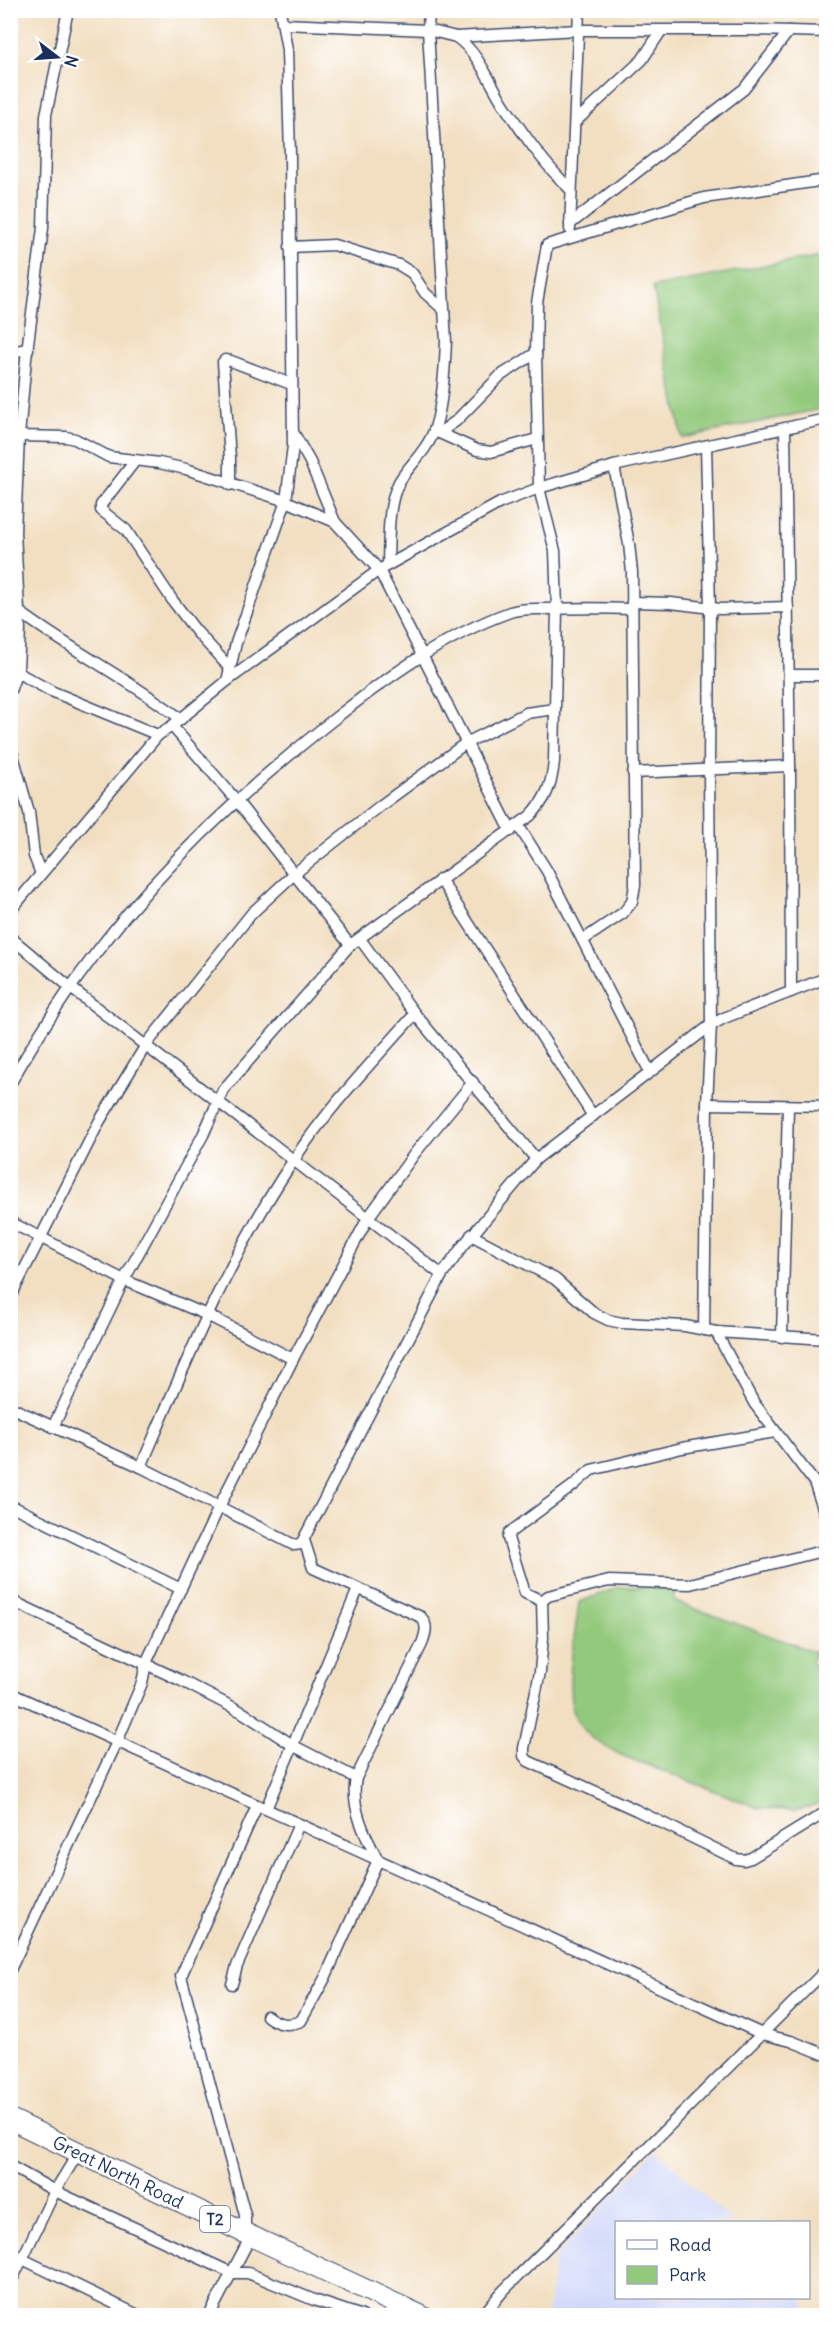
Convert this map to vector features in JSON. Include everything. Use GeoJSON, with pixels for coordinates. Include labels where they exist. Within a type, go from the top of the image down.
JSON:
{"type":"FeatureCollection","features":[{"type":"Feature","properties":{"kind":"highway","name":"Great North Road"},"geometry":{"type":"LineString","coordinates":[[10,2119],[248,2235],[422,2316]]}},
{"type":"Feature","properties":{"kind":"street"},"geometry":{"type":"LineString","coordinates":[[13,670],[18,668],[21,613],[15,532],[15,435],[43,228],[46,116],[68,10]]}},
{"type":"Feature","properties":{"kind":"street"},"geometry":{"type":"LineString","coordinates":[[227,681],[286,501],[293,432],[288,71],[280,10]]}},
{"type":"Feature","properties":{"kind":"street"},"geometry":{"type":"LineString","coordinates":[[429,10],[428,30],[444,310],[445,364],[437,432]]}},
{"type":"Feature","properties":{"kind":"street"},"geometry":{"type":"LineString","coordinates":[[570,238],[570,189],[579,10]]}},
{"type":"Feature","properties":{"kind":"street"},"geometry":{"type":"LineString","coordinates":[[283,24],[428,30],[456,37],[578,30],[826,32]]}},
{"type":"Feature","properties":{"kind":"street"},"geometry":{"type":"LineString","coordinates":[[575,122],[642,60],[662,31]]}},
{"type":"Feature","properties":{"kind":"street"},"geometry":{"type":"LineString","coordinates":[[570,224],[744,89],[789,31]]}},
{"type":"Feature","properties":{"kind":"street"},"geometry":{"type":"LineString","coordinates":[[456,37],[468,47],[544,163],[570,189]]}},
{"type":"Feature","properties":{"kind":"street"},"geometry":{"type":"LineString","coordinates":[[53,1427],[124,1280],[203,1135],[223,1090],[273,1031],[355,942],[440,879],[515,828],[539,807],[547,795],[552,779],[557,608],[555,551],[539,488],[536,353],[537,303],[547,245],[704,198],[826,180]]}},
{"type":"Feature","properties":{"kind":"street"},"geometry":{"type":"LineString","coordinates":[[290,246],[334,245],[399,264],[412,273],[425,293],[444,310]]}},
{"type":"Feature","properties":{"kind":"street"},"geometry":{"type":"LineString","coordinates":[[10,352],[28,349]]}},
{"type":"Feature","properties":{"kind":"street"},"geometry":{"type":"LineString","coordinates":[[383,567],[399,481],[437,432],[456,421],[488,385],[536,353]]}},
{"type":"Feature","properties":{"kind":"street"},"geometry":{"type":"LineString","coordinates":[[230,484],[223,362],[231,361],[291,384]]}},
{"type":"Feature","properties":{"kind":"street"},"geometry":{"type":"LineString","coordinates":[[10,912],[158,735],[227,681],[383,567],[500,503],[539,488],[614,466],[826,419]]}},
{"type":"Feature","properties":{"kind":"street"},"geometry":{"type":"LineString","coordinates":[[785,428],[791,992]]}},
{"type":"Feature","properties":{"kind":"street"},"geometry":{"type":"LineString","coordinates":[[293,432],[310,462],[335,522]]}},
{"type":"Feature","properties":{"kind":"street"},"geometry":{"type":"LineString","coordinates":[[437,432],[477,450],[491,452],[537,440]]}},
{"type":"Feature","properties":{"kind":"street"},"geometry":{"type":"LineString","coordinates":[[15,435],[75,439],[109,457],[173,466],[286,501],[335,522],[383,567],[422,655],[466,743],[515,828],[547,871],[651,1072]]}},
{"type":"Feature","properties":{"kind":"street"},"geometry":{"type":"LineString","coordinates":[[704,1330],[707,1104],[711,1025],[710,608],[706,446]]}},
{"type":"Feature","properties":{"kind":"street"},"geometry":{"type":"LineString","coordinates":[[135,461],[101,505],[101,510],[126,530],[178,609],[213,651],[230,667]]}},
{"type":"Feature","properties":{"kind":"street"},"geometry":{"type":"LineString","coordinates":[[583,940],[623,913],[632,902],[635,885],[631,557],[614,466]]}},
{"type":"Feature","properties":{"kind":"street"},"geometry":{"type":"LineString","coordinates":[[10,1084],[99,946],[187,848],[236,800],[357,701],[422,655],[511,612],[671,603],[710,608],[788,608]]}},
{"type":"Feature","properties":{"kind":"street"},"geometry":{"type":"LineString","coordinates":[[21,613],[55,638],[146,693],[181,719]]}},
{"type":"Feature","properties":{"kind":"street"},"geometry":{"type":"LineString","coordinates":[[10,691],[13,670]]}},
{"type":"Feature","properties":{"kind":"street"},"geometry":{"type":"LineString","coordinates":[[13,670],[51,691],[158,735]]}},
{"type":"Feature","properties":{"kind":"street"},"geometry":{"type":"LineString","coordinates":[[789,675],[826,675]]}},
{"type":"Feature","properties":{"kind":"street"},"geometry":{"type":"LineString","coordinates":[[10,1298],[99,1122],[146,1045],[252,913],[294,874],[380,806],[466,743],[519,715],[555,709]]}},
{"type":"Feature","properties":{"kind":"street"},"geometry":{"type":"LineString","coordinates":[[172,726],[236,800],[294,874],[355,942],[536,1159]]}},
{"type":"Feature","properties":{"kind":"street"},"geometry":{"type":"LineString","coordinates":[[10,744],[29,812],[34,856],[41,874]]}},
{"type":"Feature","properties":{"kind":"street"},"geometry":{"type":"LineString","coordinates":[[633,773],[790,766]]}},
{"type":"Feature","properties":{"kind":"street"},"geometry":{"type":"LineString","coordinates":[[440,879],[593,1116]]}},
{"type":"Feature","properties":{"kind":"street"},"geometry":{"type":"LineString","coordinates":[[10,937],[71,988],[442,1275]]}},
{"type":"Feature","properties":{"kind":"street"},"geometry":{"type":"LineString","coordinates":[[10,1407],[141,1467],[294,1545],[301,1544],[442,1275],[471,1235],[536,1159],[711,1025],[739,1010],[826,978]]}},
{"type":"Feature","properties":{"kind":"street"},"geometry":{"type":"LineString","coordinates":[[141,1467],[207,1316],[238,1252],[294,1160],[352,1084],[415,1014]]}},
{"type":"Feature","properties":{"kind":"street"},"geometry":{"type":"LineString","coordinates":[[10,1970],[117,1742],[142,1683],[146,1663],[219,1507],[293,1359],[368,1218],[415,1153],[473,1082]]}},
{"type":"Feature","properties":{"kind":"street"},"geometry":{"type":"LineString","coordinates":[[707,1104],[826,1106]]}},
{"type":"Feature","properties":{"kind":"street"},"geometry":{"type":"LineString","coordinates":[[782,1337],[788,1106]]}},
{"type":"Feature","properties":{"kind":"street"},"geometry":{"type":"LineString","coordinates":[[10,1222],[124,1280],[207,1316],[293,1359]]}},
{"type":"Feature","properties":{"kind":"street"},"geometry":{"type":"LineString","coordinates":[[471,1235],[555,1279],[594,1313],[608,1320],[622,1323],[685,1326],[716,1332],[826,1339]]}},
{"type":"Feature","properties":{"kind":"street"},"geometry":{"type":"LineString","coordinates":[[716,1332],[754,1403],[814,1482],[826,1517]]}},
{"type":"Feature","properties":{"kind":"street"},"geometry":{"type":"LineString","coordinates":[[542,1601],[525,1593],[508,1533],[591,1470],[682,1448],[775,1432]]}},
{"type":"Feature","properties":{"kind":"street"},"geometry":{"type":"LineString","coordinates":[[10,1505],[181,1589]]}},
{"type":"Feature","properties":{"kind":"street"},"geometry":{"type":"LineString","coordinates":[[304,1540],[313,1568],[420,1617],[424,1621],[426,1630],[422,1644],[356,1778],[356,1801],[363,1832],[378,1860]]}},
{"type":"Feature","properties":{"kind":"street"},"geometry":{"type":"LineString","coordinates":[[542,1601],[548,1596],[609,1581],[690,1584],[826,1550]]}},
{"type":"Feature","properties":{"kind":"street"},"geometry":{"type":"LineString","coordinates":[[209,2316],[232,2273],[248,2235],[245,2216],[181,1977],[262,1807],[294,1746],[325,1663],[358,1589]]}},
{"type":"Feature","properties":{"kind":"street"},"geometry":{"type":"LineString","coordinates":[[10,1600],[146,1663],[242,1712],[294,1746],[356,1778]]}},
{"type":"Feature","properties":{"kind":"street"},"geometry":{"type":"LineString","coordinates":[[542,1601],[543,1637],[540,1672],[524,1748],[528,1761],[736,1859],[751,1858],[826,1812]]}},
{"type":"Feature","properties":{"kind":"street"},"geometry":{"type":"LineString","coordinates":[[10,1693],[762,2034],[792,2041],[826,2055]]}},
{"type":"Feature","properties":{"kind":"street"},"geometry":{"type":"LineString","coordinates":[[232,1984],[237,1966],[299,1824]]}},
{"type":"Feature","properties":{"kind":"street"},"geometry":{"type":"LineString","coordinates":[[267,2016],[285,2025],[301,2021],[325,1978],[378,1860]]}},
{"type":"Feature","properties":{"kind":"street"},"geometry":{"type":"LineString","coordinates":[[482,2316],[503,2291],[762,2034],[824,1976]]}},
{"type":"Feature","properties":{"kind":"street"},"geometry":{"type":"LineString","coordinates":[[10,2284],[55,2191],[78,2153]]}},
{"type":"Feature","properties":{"kind":"street"},"geometry":{"type":"LineString","coordinates":[[10,2166],[55,2191],[232,2273],[248,2272],[314,2300],[362,2316]]}},
{"type":"Feature","properties":{"kind":"street"},"geometry":{"type":"LineString","coordinates":[[10,2253],[140,2316]]}},
{"type":"Feature","properties":{"kind":"shaded area"},"geometry":{"type":"Polygon","coordinates":[[[656,2150],[731,2221],[615,2221],[615,2299],[803,2299],[808,2315],[547,2315],[555,2258],[656,2150]]]}},
{"type":"Feature","properties":{"kind":"green space"},"geometry":{"type":"Polygon","coordinates":[[[826,254],[826,408],[682,438],[653,287],[826,254]]]}},
{"type":"Feature","properties":{"kind":"green space"},"geometry":{"type":"Polygon","coordinates":[[[619,1587],[675,1587],[674,1601],[815,1652],[811,1663],[826,1676],[826,1797],[815,1806],[794,1811],[759,1808],[621,1755],[587,1733],[574,1713],[570,1689],[579,1602],[619,1587]]]}}]}
